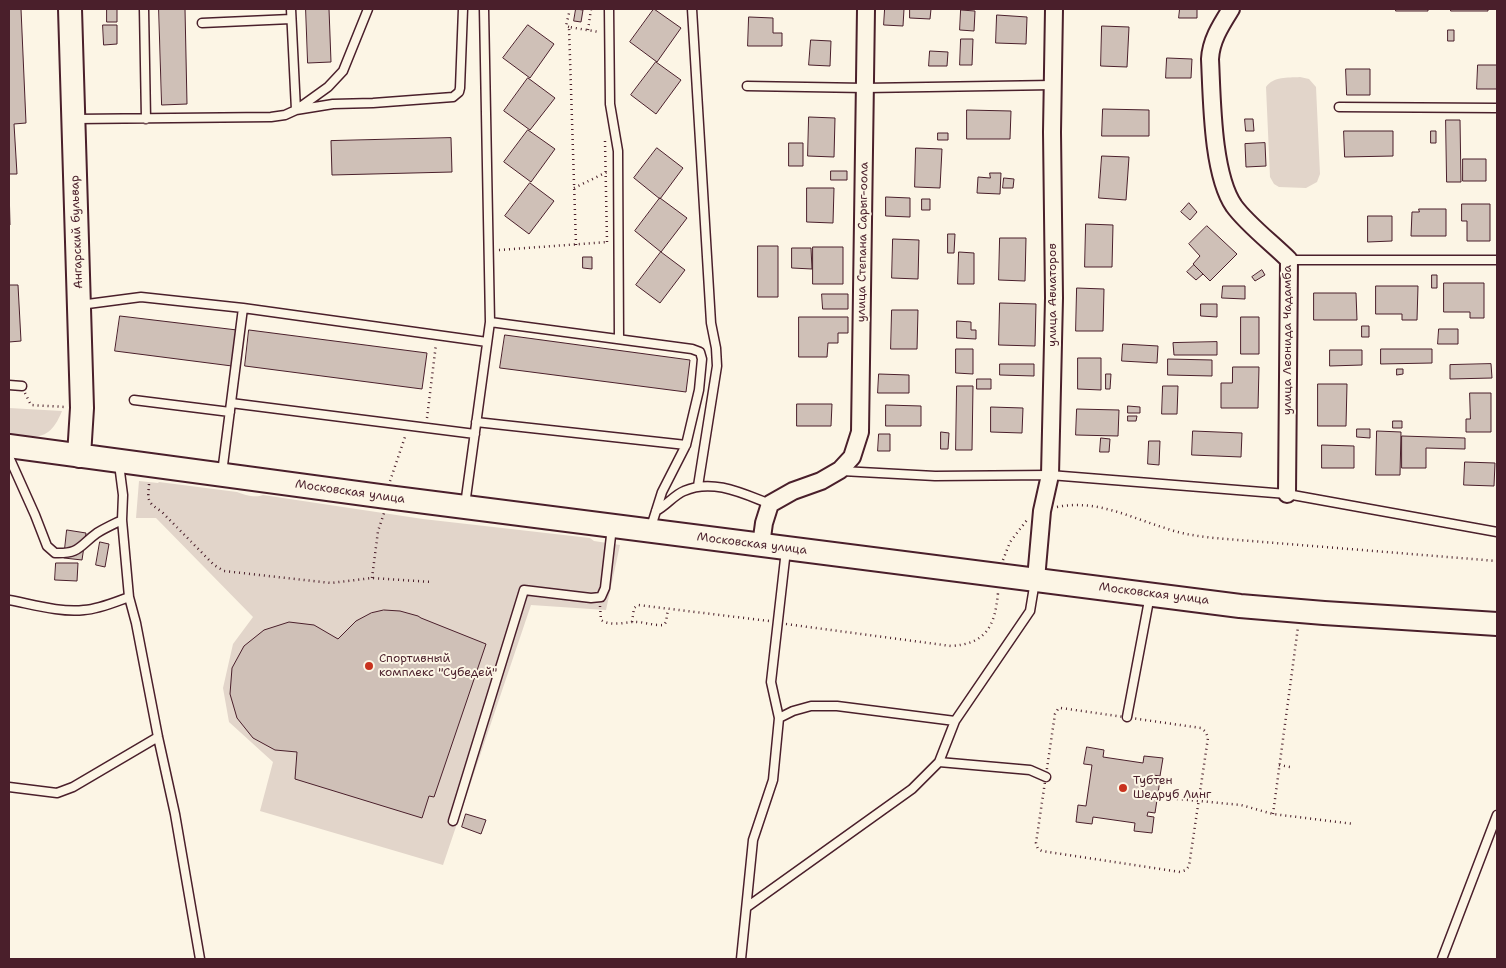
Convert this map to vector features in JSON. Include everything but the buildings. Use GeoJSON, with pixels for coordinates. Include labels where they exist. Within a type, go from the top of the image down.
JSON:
{"type":"FeatureCollection","features":[{"type":"Feature","properties":{"kind":"main road","name":"Ангарский бульвар"},"geometry":{"type":"LineString","coordinates":[[70,9],[82,408],[79,456]]}},
{"type":"Feature","properties":{"kind":"main road","name":"Московская улица"},"geometry":{"type":"LineString","coordinates":[[9,446],[612,525],[653,521],[761,545],[1150,593],[1240,606],[1497,624]]}},
{"type":"Feature","properties":{"kind":"street","name":"улица Степана Сарыг-оола"},"geometry":{"type":"LineString","coordinates":[[840,470],[852,457],[860,432],[866,9]]}},
{"type":"Feature","properties":{"kind":"street","name":"улица Авиаторов"},"geometry":{"type":"LineString","coordinates":[[1036,579],[1042,511],[1050,475],[1054,298],[1054,9]]}},
{"type":"Feature","properties":{"kind":"street","name":"улица Леонида Чадамба"},"geometry":{"type":"LineString","coordinates":[[1231,9],[1210,48],[1218,159],[1221,177],[1234,207],[1289,260],[1287,494]]}},
{"type":"Feature","properties":{"kind":"street"},"geometry":{"type":"LineString","coordinates":[[761,545],[764,522],[770,504],[793,491],[821,481],[840,470]]}},
{"type":"Feature","properties":{"kind":"lane"},"geometry":{"type":"LineString","coordinates":[[144,9],[146,119]]}},
{"type":"Feature","properties":{"kind":"lane"},"geometry":{"type":"LineString","coordinates":[[291,9],[296,110]]}},
{"type":"Feature","properties":{"kind":"lane"},"geometry":{"type":"LineString","coordinates":[[73,119],[271,117],[285,115],[296,110],[328,87],[343,71],[368,9]]}},
{"type":"Feature","properties":{"kind":"lane"},"geometry":{"type":"LineString","coordinates":[[296,110],[334,104],[373,104],[453,97],[460,88],[463,9]]}},
{"type":"Feature","properties":{"kind":"lane"},"geometry":{"type":"LineString","coordinates":[[465,507],[490,322],[484,9]]}},
{"type":"Feature","properties":{"kind":"lane"},"geometry":{"type":"LineString","coordinates":[[609,9],[610,104],[618,166],[619,339]]}},
{"type":"Feature","properties":{"kind":"lane"},"geometry":{"type":"LineString","coordinates":[[692,9],[711,323],[717,366],[698,486]]}},
{"type":"Feature","properties":{"kind":"lane"},"geometry":{"type":"LineString","coordinates":[[202,23],[291,20]]}},
{"type":"Feature","properties":{"kind":"lane"},"geometry":{"type":"LineString","coordinates":[[747,86],[865,88],[1053,85]]}},
{"type":"Feature","properties":{"kind":"lane"},"geometry":{"type":"LineString","coordinates":[[1339,107],[1497,108]]}},
{"type":"Feature","properties":{"kind":"lane"},"geometry":{"type":"LineString","coordinates":[[1289,260],[1497,260]]}},
{"type":"Feature","properties":{"kind":"lane"},"geometry":{"type":"LineString","coordinates":[[79,305],[141,297],[243,308],[487,342]]}},
{"type":"Feature","properties":{"kind":"lane"},"geometry":{"type":"LineString","coordinates":[[222,474],[243,308]]}},
{"type":"Feature","properties":{"kind":"lane"},"geometry":{"type":"LineString","coordinates":[[490,322],[692,349],[700,352],[702,360],[699,390],[686,445],[662,492],[653,521]]}},
{"type":"Feature","properties":{"kind":"lane"},"geometry":{"type":"LineString","coordinates":[[9,385],[22,386]]}},
{"type":"Feature","properties":{"kind":"lane"},"geometry":{"type":"LineString","coordinates":[[134,400],[426,427],[475,434]]}},
{"type":"Feature","properties":{"kind":"lane"},"geometry":{"type":"LineString","coordinates":[[476,422],[686,445]]}},
{"type":"Feature","properties":{"kind":"lane"},"geometry":{"type":"LineString","coordinates":[[9,457],[36,515],[47,546],[55,554],[68,554],[79,549],[96,534],[122,520]]}},
{"type":"Feature","properties":{"kind":"lane"},"geometry":{"type":"LineString","coordinates":[[118,461],[123,495],[122,520],[129,597],[175,814],[200,959]]}},
{"type":"Feature","properties":{"kind":"lane"},"geometry":{"type":"LineString","coordinates":[[840,470],[936,476],[1050,475],[1242,492],[1287,494],[1497,532]]}},
{"type":"Feature","properties":{"kind":"lane"},"geometry":{"type":"LineString","coordinates":[[653,521],[682,492],[698,486],[736,491],[770,504]]}},
{"type":"Feature","properties":{"kind":"lane"},"geometry":{"type":"LineString","coordinates":[[453,821],[524,590],[591,598],[601,597],[605,588],[612,525]]}},
{"type":"Feature","properties":{"kind":"lane"},"geometry":{"type":"LineString","coordinates":[[741,959],[753,840],[773,780],[779,718],[771,682],[786,548]]}},
{"type":"Feature","properties":{"kind":"lane"},"geometry":{"type":"LineString","coordinates":[[747,908],[912,788],[939,762],[955,721],[1030,611],[1036,579]]}},
{"type":"Feature","properties":{"kind":"lane"},"geometry":{"type":"LineString","coordinates":[[1127,717],[1150,593]]}},
{"type":"Feature","properties":{"kind":"lane"},"geometry":{"type":"LineString","coordinates":[[9,600],[62,609],[83,610],[105,606],[129,597]]}},
{"type":"Feature","properties":{"kind":"lane"},"geometry":{"type":"LineString","coordinates":[[779,718],[793,711],[811,706],[837,706],[955,721]]}},
{"type":"Feature","properties":{"kind":"lane"},"geometry":{"type":"LineString","coordinates":[[9,787],[57,793],[73,787],[158,737]]}},
{"type":"Feature","properties":{"kind":"lane"},"geometry":{"type":"LineString","coordinates":[[939,762],[1030,770],[1046,777]]}},
{"type":"Feature","properties":{"kind":"lane"},"geometry":{"type":"LineString","coordinates":[[1442,959],[1497,815]]}},
{"type":"Feature","properties":{"kind":"path"},"geometry":{"type":"LineString","coordinates":[[570,9],[566,26],[609,34]]}},
{"type":"Feature","properties":{"kind":"path"},"geometry":{"type":"LineString","coordinates":[[588,30],[592,9]]}},
{"type":"Feature","properties":{"kind":"path"},"geometry":{"type":"LineString","coordinates":[[570,26],[576,245]]}},
{"type":"Feature","properties":{"kind":"path"},"geometry":{"type":"LineString","coordinates":[[574,188],[618,166]]}},
{"type":"Feature","properties":{"kind":"path"},"geometry":{"type":"LineString","coordinates":[[497,250],[618,242]]}},
{"type":"Feature","properties":{"kind":"path"},"geometry":{"type":"LineString","coordinates":[[426,427],[437,335]]}},
{"type":"Feature","properties":{"kind":"path"},"geometry":{"type":"LineString","coordinates":[[22,386],[31,405],[66,407]]}},
{"type":"Feature","properties":{"kind":"path"},"geometry":{"type":"LineString","coordinates":[[388,484],[409,426]]}},
{"type":"Feature","properties":{"kind":"path"},"geometry":{"type":"LineString","coordinates":[[149,484],[148,498],[150,504],[160,511],[214,565],[224,571],[331,583],[372,578],[431,582]]}},
{"type":"Feature","properties":{"kind":"path"},"geometry":{"type":"LineString","coordinates":[[1002,563],[1010,542],[1028,518],[1042,511],[1063,506],[1086,505],[1113,510],[1195,536],[1497,561]]}},
{"type":"Feature","properties":{"kind":"path"},"geometry":{"type":"LineString","coordinates":[[372,578],[378,531],[385,512]]}},
{"type":"Feature","properties":{"kind":"path"},"geometry":{"type":"LineString","coordinates":[[632,622],[636,605],[951,646],[962,645],[984,635],[992,625],[997,612],[999,589]]}},
{"type":"Feature","properties":{"kind":"path"},"geometry":{"type":"LineString","coordinates":[[601,597],[600,618],[603,622],[664,625],[668,609]]}},
{"type":"Feature","properties":{"kind":"path"},"geometry":{"type":"LineString","coordinates":[[1273,814],[1300,611]]}},
{"type":"Feature","properties":{"kind":"path"},"geometry":{"type":"LineString","coordinates":[[1064,708],[1127,717],[1201,728],[1206,732],[1208,738],[1189,866],[1183,871],[1042,851],[1038,849],[1036,844],[1055,714],[1058,709],[1064,708]]}},
{"type":"Feature","properties":{"kind":"path"},"geometry":{"type":"LineString","coordinates":[[1279,765],[1290,766]]}},
{"type":"Feature","properties":{"kind":"path"},"geometry":{"type":"LineString","coordinates":[[1157,797],[1241,805],[1273,814],[1354,824]]}},
{"type":"Feature","properties":{"kind":"shaded area"},"geometry":{"type":"Polygon","coordinates":[[[1300,77],[1309,79],[1316,87],[1320,174],[1317,182],[1306,188],[1279,187],[1274,184],[1270,177],[1266,87],[1277,79],[1300,77]]]}},
{"type":"Feature","properties":{"kind":"shaded area"},"geometry":{"type":"Polygon","coordinates":[[[9,408],[62,411],[53,428],[47,433],[35,437],[27,437],[9,435],[9,408]]]}},
{"type":"Feature","properties":{"kind":"shaded area","name":"Спортивный комплекс \"Субедей\""},"geometry":{"type":"Polygon","coordinates":[[[139,481],[237,492],[254,496],[263,495],[423,519],[590,538],[594,541],[620,545],[606,610],[531,605],[443,865],[260,811],[273,762],[229,722],[223,688],[233,644],[253,617],[156,518],[136,518],[139,481]]]}},
{"type":"Feature","properties":{"kind":"place","name":"Спортивный комплекс \"Субедей\""},"geometry":{"type":"Point","coordinates":[369,666]}},
{"type":"Feature","properties":{"kind":"place","name":"Тубтен Шедруб Линг"},"geometry":{"type":"Point","coordinates":[1123,788]}}]}
